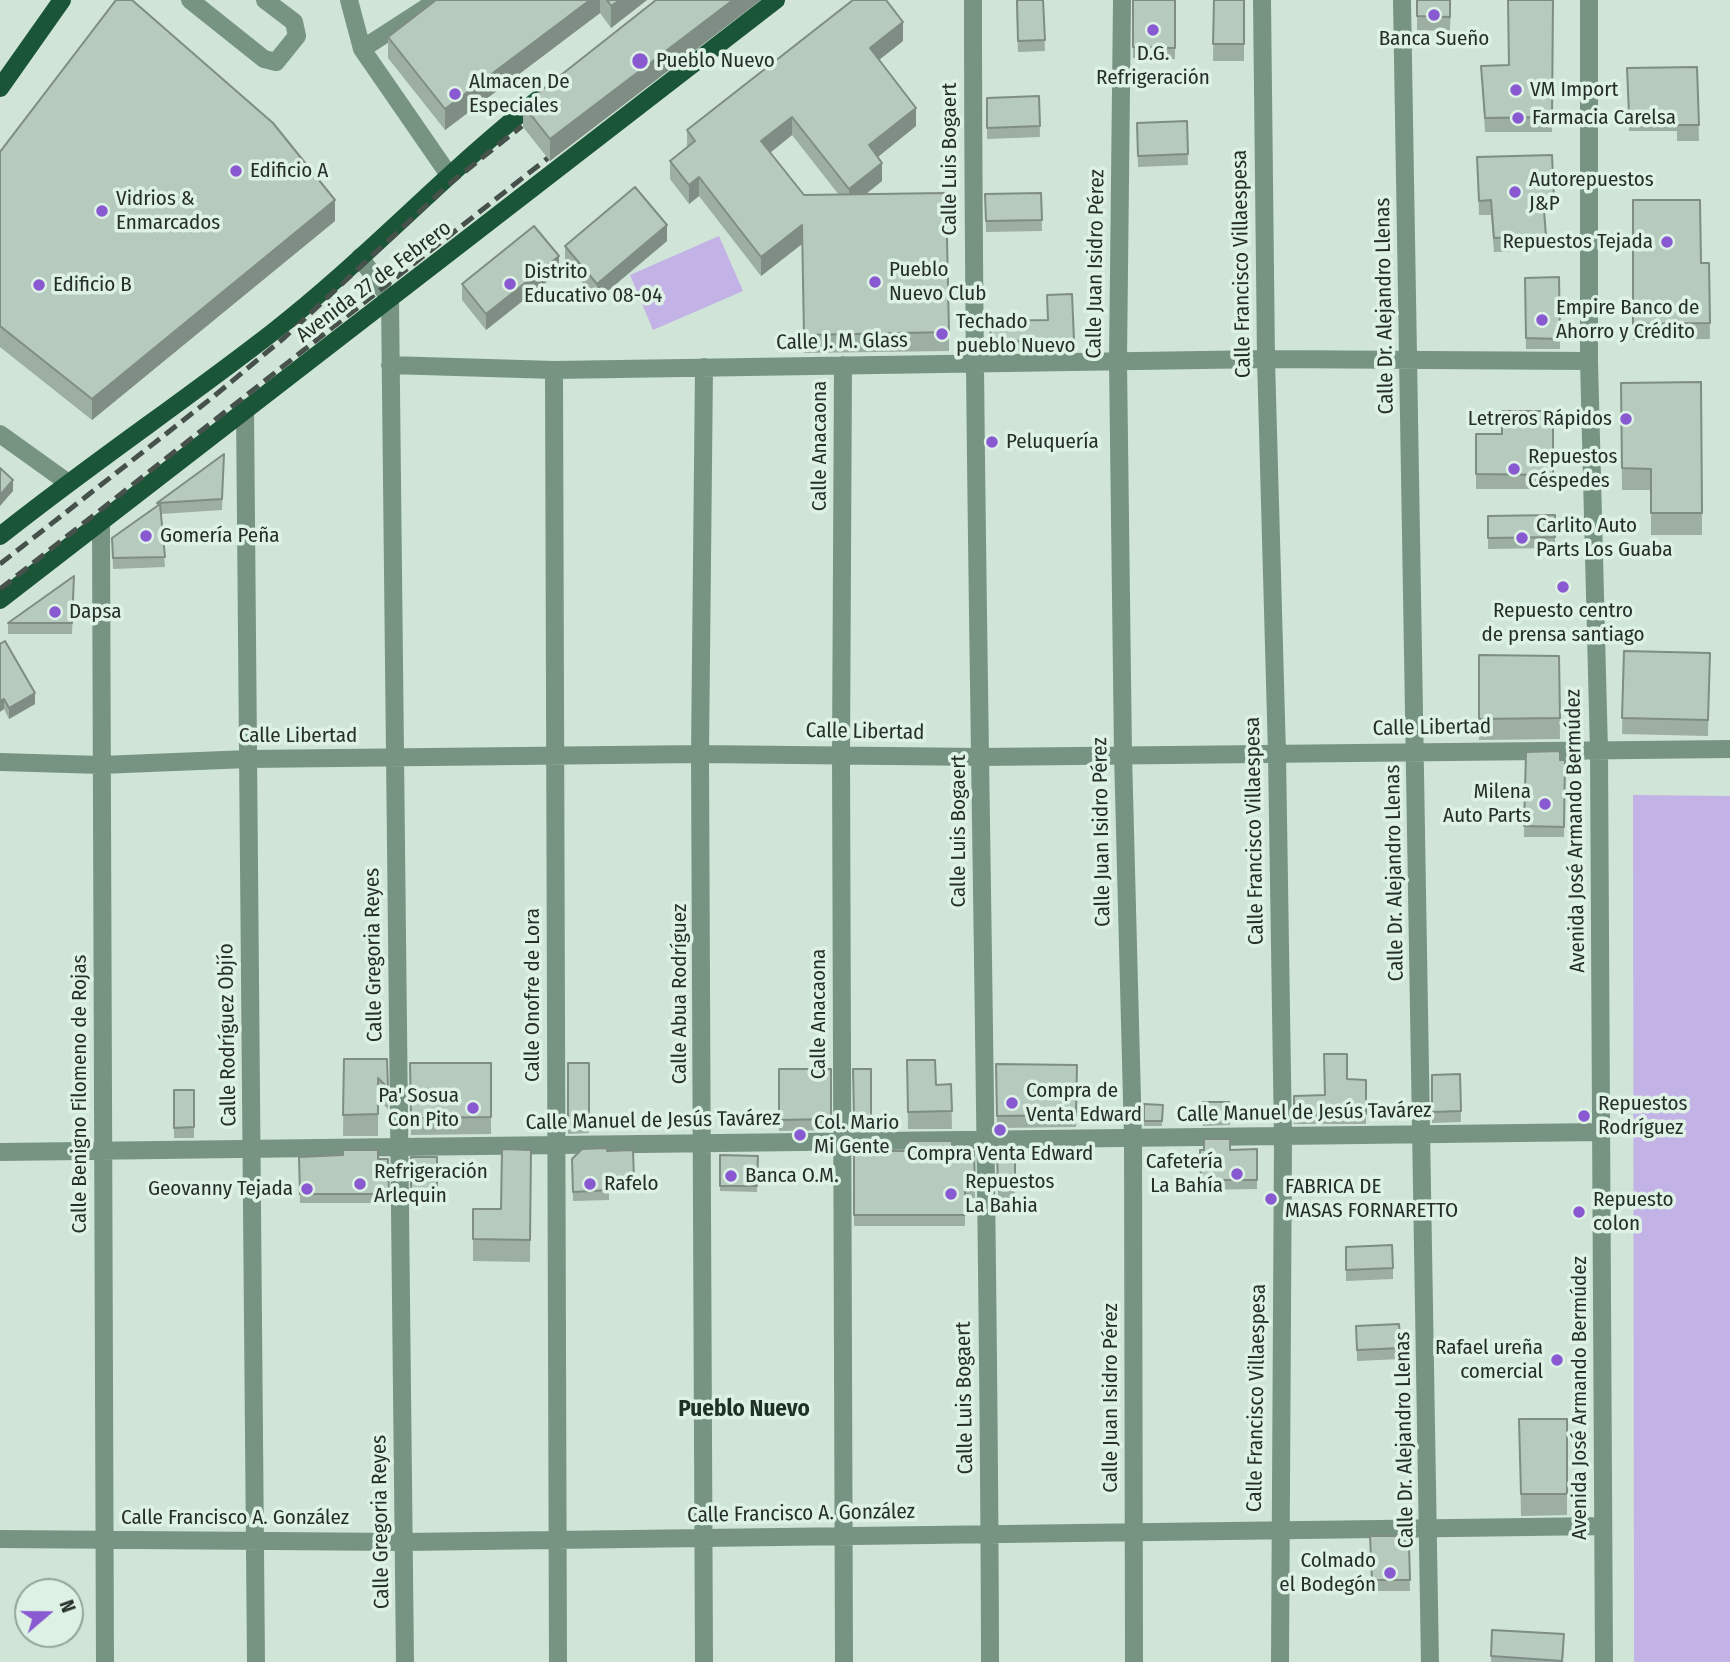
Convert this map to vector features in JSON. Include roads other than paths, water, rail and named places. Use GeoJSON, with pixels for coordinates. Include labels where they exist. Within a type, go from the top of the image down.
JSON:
{"type":"FeatureCollection","features":[{"type":"Feature","properties":{"kind":"main road"},"geometry":{"type":"LineString","coordinates":[[0,88],[62,0]]}},
{"type":"Feature","properties":{"kind":"main road","name":"Avenida 27 de Febrero"},"geometry":{"type":"LineString","coordinates":[[0,600],[101,525],[245,408],[776,0]]}},
{"type":"Feature","properties":{"kind":"main road","name":"Avenida 27 de Febrero"},"geometry":{"type":"LineString","coordinates":[[0,536],[67,482],[274,331],[360,257],[491,137],[556,85]]}},
{"type":"Feature","properties":{"kind":"street"},"geometry":{"type":"LineString","coordinates":[[190,0],[264,59],[276,62],[297,36],[294,22],[265,0]]}},
{"type":"Feature","properties":{"kind":"street"},"geometry":{"type":"LineString","coordinates":[[349,0],[362,48],[449,175]]}},
{"type":"Feature","properties":{"kind":"street"},"geometry":{"type":"LineString","coordinates":[[362,48],[438,0]]}},
{"type":"Feature","properties":{"kind":"street","name":"Calle Luis Bogaert"},"geometry":{"type":"LineString","coordinates":[[973,0],[973,363],[982,757],[990,1662]]}},
{"type":"Feature","properties":{"kind":"street","name":"Calle Juan Isidro Pérez"},"geometry":{"type":"LineString","coordinates":[[1122,0],[1118,361],[1123,754],[1133,1138],[1134,1662]]}},
{"type":"Feature","properties":{"kind":"street","name":"Calle Francisco Villaespesa"},"geometry":{"type":"LineString","coordinates":[[1262,0],[1266,359],[1277,754],[1283,1138],[1278,1530],[1280,1662]]}},
{"type":"Feature","properties":{"kind":"street","name":"Calle Dr. Alejandro Llenas"},"geometry":{"type":"LineString","coordinates":[[1402,0],[1430,1662]]}},
{"type":"Feature","properties":{"kind":"street","name":"Avenida José Armando Bermúdez"},"geometry":{"type":"LineString","coordinates":[[1589,0],[1589,361],[1599,751],[1604,1662]]}},
{"type":"Feature","properties":{"kind":"street"},"geometry":{"type":"LineString","coordinates":[[360,257],[390,299]]}},
{"type":"Feature","properties":{"kind":"street","name":"Calle Gregoria Reyes"},"geometry":{"type":"LineString","coordinates":[[390,299],[405,1662]]}},
{"type":"Feature","properties":{"kind":"street","name":"Calle J. M. Glass"},"geometry":{"type":"LineString","coordinates":[[390,365],[554,370],[1266,359],[1589,361]]}},
{"type":"Feature","properties":{"kind":"street","name":"Calle Anacaona"},"geometry":{"type":"LineString","coordinates":[[843,365],[841,753],[844,1662]]}},
{"type":"Feature","properties":{"kind":"street","name":"Calle Abua Rodríguez"},"geometry":{"type":"LineString","coordinates":[[704,367],[700,754],[704,1143],[704,1662]]}},
{"type":"Feature","properties":{"kind":"street","name":"Calle Onofre de Lora"},"geometry":{"type":"LineString","coordinates":[[554,370],[558,1662]]}},
{"type":"Feature","properties":{"kind":"street","name":"Calle Rodríguez Objío"},"geometry":{"type":"LineString","coordinates":[[245,408],[256,1662]]}},
{"type":"Feature","properties":{"kind":"street"},"geometry":{"type":"LineString","coordinates":[[0,434],[67,482]]}},
{"type":"Feature","properties":{"kind":"street","name":"Calle Benigno Filomeno de Rojas"},"geometry":{"type":"LineString","coordinates":[[101,525],[105,1662]]}},
{"type":"Feature","properties":{"kind":"street","name":"Calle Libertad"},"geometry":{"type":"LineString","coordinates":[[0,762],[101,765],[248,758],[395,759],[555,755],[841,753],[982,757],[1415,750],[1730,750]]}},
{"type":"Feature","properties":{"kind":"street","name":"Calle Manuel de Jesús Tavárez"},"geometry":{"type":"LineString","coordinates":[[0,1152],[1601,1132]]}},
{"type":"Feature","properties":{"kind":"street","name":"Calle Francisco A. González"},"geometry":{"type":"LineString","coordinates":[[0,1539],[404,1542],[1603,1525]]}},
{"type":"Feature","properties":{"kind":"railway"},"geometry":{"type":"LineString","coordinates":[[0,564],[285,337],[448,185],[522,126]]}},
{"type":"Feature","properties":{"kind":"railway"},"geometry":{"type":"LineString","coordinates":[[0,589],[548,158]]}},
{"type":"Feature","properties":{"kind":"place","name":"Banca Sueño"},"geometry":{"type":"Point","coordinates":[1434,15]}},
{"type":"Feature","properties":{"kind":"place","name":"D.G. Refrigeración"},"geometry":{"type":"Point","coordinates":[1153,30]}},
{"type":"Feature","properties":{"kind":"place","name":"Pueblo Nuevo"},"geometry":{"type":"Point","coordinates":[640,61]}},
{"type":"Feature","properties":{"kind":"place","name":"VM Import"},"geometry":{"type":"Point","coordinates":[1516,90]}},
{"type":"Feature","properties":{"kind":"place","name":"Almacen De Especiales"},"geometry":{"type":"Point","coordinates":[455,94]}},
{"type":"Feature","properties":{"kind":"place","name":"Farmacia Carelsa"},"geometry":{"type":"Point","coordinates":[1518,118]}},
{"type":"Feature","properties":{"kind":"place","name":"Edificio A"},"geometry":{"type":"Point","coordinates":[236,171]}},
{"type":"Feature","properties":{"kind":"place","name":"Autorepuestos J&P"},"geometry":{"type":"Point","coordinates":[1515,192]}},
{"type":"Feature","properties":{"kind":"place","name":"Vidrios & Enmarcados"},"geometry":{"type":"Point","coordinates":[102,211]}},
{"type":"Feature","properties":{"kind":"place","name":"Repuestos Tejada"},"geometry":{"type":"Point","coordinates":[1667,242]}},
{"type":"Feature","properties":{"kind":"place","name":"Pueblo Nuevo Club"},"geometry":{"type":"Point","coordinates":[875,282]}},
{"type":"Feature","properties":{"kind":"place","name":"Distrito Educativo 08-04"},"geometry":{"type":"Point","coordinates":[510,284]}},
{"type":"Feature","properties":{"kind":"place","name":"Edificio B"},"geometry":{"type":"Point","coordinates":[39,285]}},
{"type":"Feature","properties":{"kind":"place","name":"Empire Banco de Ahorro y Crédito"},"geometry":{"type":"Point","coordinates":[1542,320]}},
{"type":"Feature","properties":{"kind":"place","name":"Techado pueblo Nuevo"},"geometry":{"type":"Point","coordinates":[942,334]}},
{"type":"Feature","properties":{"kind":"place","name":"Letreros Rápidos"},"geometry":{"type":"Point","coordinates":[1626,419]}},
{"type":"Feature","properties":{"kind":"place","name":"Peluquería"},"geometry":{"type":"Point","coordinates":[992,442]}},
{"type":"Feature","properties":{"kind":"place","name":"Repuestos Céspedes"},"geometry":{"type":"Point","coordinates":[1514,469]}},
{"type":"Feature","properties":{"kind":"place","name":"Gomería Peña"},"geometry":{"type":"Point","coordinates":[146,536]}},
{"type":"Feature","properties":{"kind":"place","name":"Carlito Auto Parts Los Guaba"},"geometry":{"type":"Point","coordinates":[1522,538]}},
{"type":"Feature","properties":{"kind":"place","name":"Repuesto centro de prensa santiago"},"geometry":{"type":"Point","coordinates":[1563,587]}},
{"type":"Feature","properties":{"kind":"place","name":"Dapsa"},"geometry":{"type":"Point","coordinates":[55,612]}},
{"type":"Feature","properties":{"kind":"place","name":"Milena Auto Parts"},"geometry":{"type":"Point","coordinates":[1545,804]}},
{"type":"Feature","properties":{"kind":"place","name":"Compra de Venta Edward"},"geometry":{"type":"Point","coordinates":[1012,1103]}},
{"type":"Feature","properties":{"kind":"place","name":"Pa' Sosua Con Pito"},"geometry":{"type":"Point","coordinates":[473,1108]}},
{"type":"Feature","properties":{"kind":"place","name":"Repuestos Rodríguez"},"geometry":{"type":"Point","coordinates":[1584,1116]}},
{"type":"Feature","properties":{"kind":"place","name":"Compra Venta Edward"},"geometry":{"type":"Point","coordinates":[1000,1130]}},
{"type":"Feature","properties":{"kind":"place","name":"Col. Mario Mi Gente"},"geometry":{"type":"Point","coordinates":[800,1135]}},
{"type":"Feature","properties":{"kind":"place","name":"Cafetería La Bahía"},"geometry":{"type":"Point","coordinates":[1237,1174]}},
{"type":"Feature","properties":{"kind":"place","name":"Banca O.M."},"geometry":{"type":"Point","coordinates":[731,1176]}},
{"type":"Feature","properties":{"kind":"place","name":"Refrigeración Arlequin"},"geometry":{"type":"Point","coordinates":[360,1184]}},
{"type":"Feature","properties":{"kind":"place","name":"Rafelo"},"geometry":{"type":"Point","coordinates":[590,1184]}},
{"type":"Feature","properties":{"kind":"place","name":"Geovanny Tejada"},"geometry":{"type":"Point","coordinates":[307,1189]}},
{"type":"Feature","properties":{"kind":"place","name":"Repuestos La Bahia"},"geometry":{"type":"Point","coordinates":[951,1194]}},
{"type":"Feature","properties":{"kind":"place","name":"FABRICA DE MASAS FORNARETTO"},"geometry":{"type":"Point","coordinates":[1271,1199]}},
{"type":"Feature","properties":{"kind":"place","name":"Repuesto colon"},"geometry":{"type":"Point","coordinates":[1579,1212]}},
{"type":"Feature","properties":{"kind":"place","name":"Rafael ureña comercial"},"geometry":{"type":"Point","coordinates":[1557,1360]}},
{"type":"Feature","properties":{"kind":"place","name":"Colmado el Bodegón"},"geometry":{"type":"Point","coordinates":[1390,1573]}},
{"type":"Feature","properties":{"kind":"district","name":"Pueblo Nuevo"},"geometry":{"type":"Point","coordinates":[744,1410]}}]}
